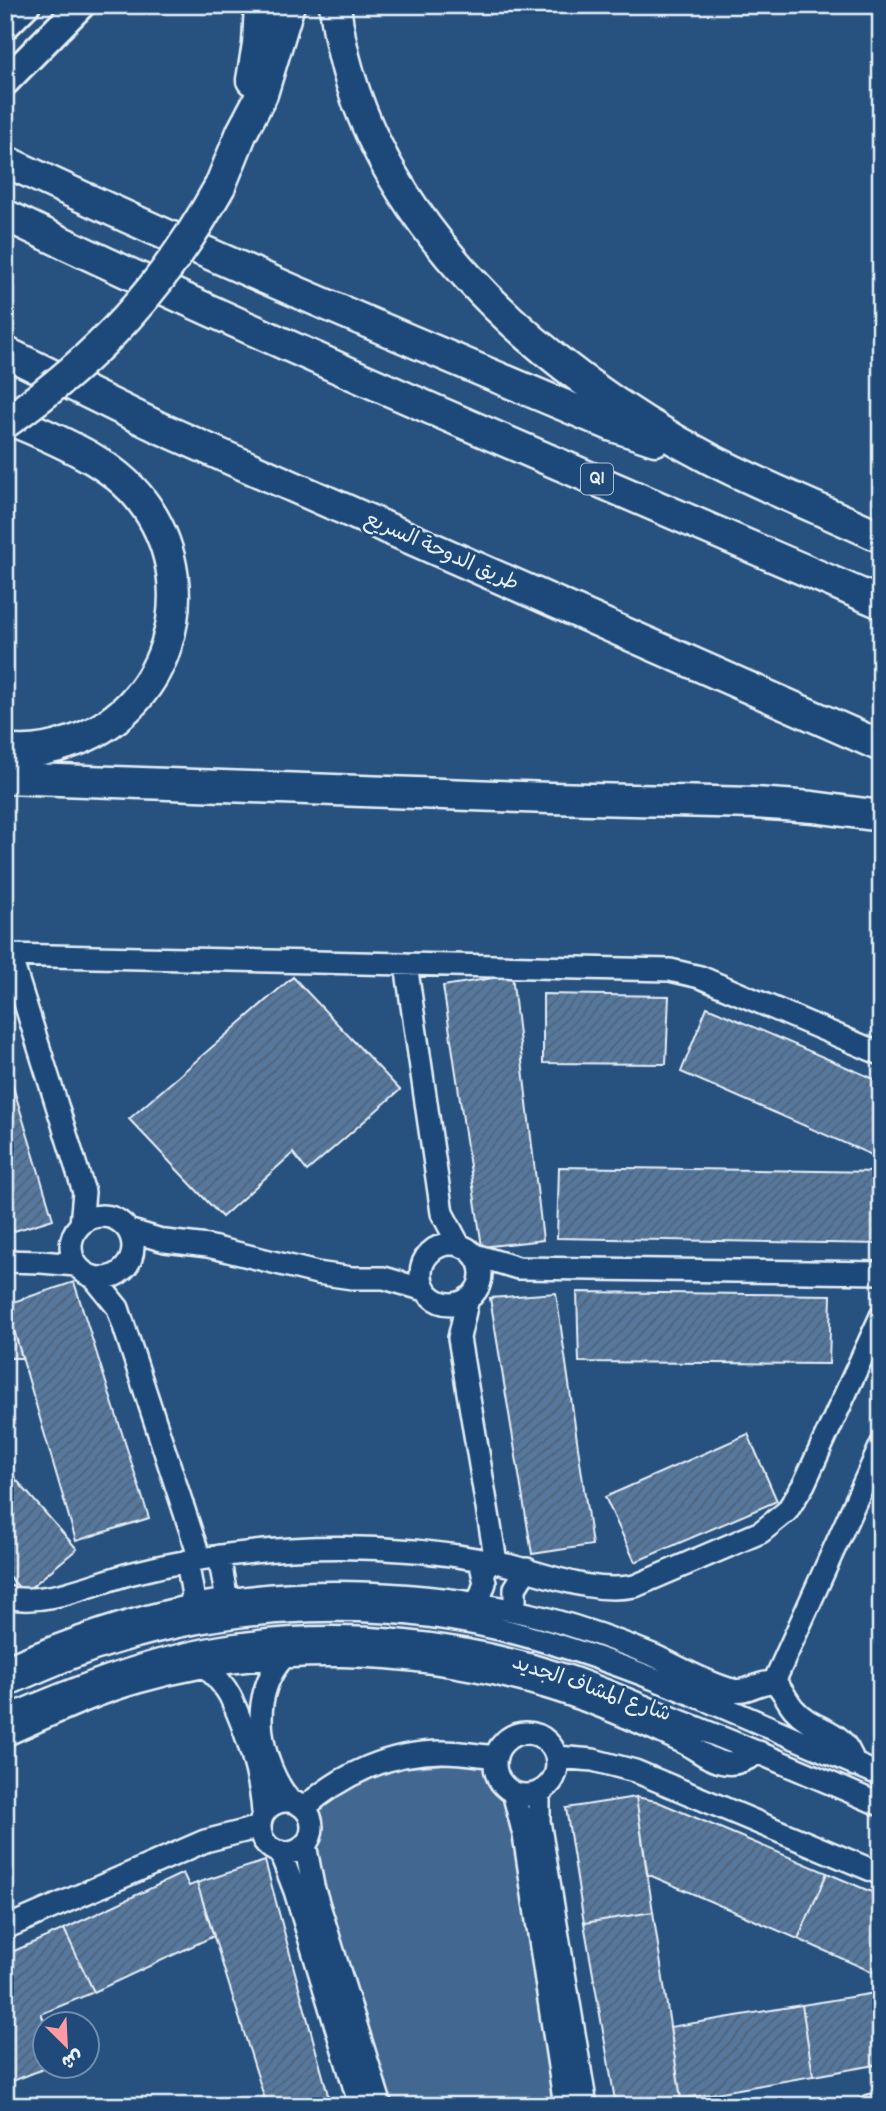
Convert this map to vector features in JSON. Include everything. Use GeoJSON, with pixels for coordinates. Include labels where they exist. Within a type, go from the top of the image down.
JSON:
{"type":"FeatureCollection","features":[{"type":"Feature","properties":{"kind":"highway"},"geometry":{"type":"LineString","coordinates":[[242,132],[258,44],[260,5]]}},
{"type":"Feature","properties":{"kind":"highway"},"geometry":{"type":"LineString","coordinates":[[5,423],[51,391],[100,347],[133,313],[169,268],[220,186],[242,132],[262,94],[289,5]]}},
{"type":"Feature","properties":{"kind":"highway"},"geometry":{"type":"LineString","coordinates":[[335,5],[346,67],[387,164],[422,219],[460,270],[512,322],[551,356],[633,412],[712,459],[881,537]]}},
{"type":"Feature","properties":{"kind":"highway"},"geometry":{"type":"LineString","coordinates":[[5,161],[153,229],[576,411],[712,459]]}},
{"type":"Feature","properties":{"kind":"highway","name":"Q1"},"geometry":{"type":"LineString","coordinates":[[5,215],[313,356],[881,603]]}},
{"type":"Feature","properties":{"kind":"highway","name":"طريق الدوحة السريع"},"geometry":{"type":"LineString","coordinates":[[5,352],[171,432],[881,746]]}},
{"type":"Feature","properties":{"kind":"highway"},"geometry":{"type":"LineString","coordinates":[[5,417],[96,460],[131,488],[148,509],[163,539],[173,570],[175,602],[170,637],[160,664],[144,691],[120,715],[88,737],[48,750],[5,750]]}},
{"type":"Feature","properties":{"kind":"highway"},"geometry":{"type":"LineString","coordinates":[[10,779],[755,803],[881,816]]}},
{"type":"Feature","properties":{"kind":"main road"},"geometry":{"type":"LineString","coordinates":[[5,26],[26,5]]}},
{"type":"Feature","properties":{"kind":"main road"},"geometry":{"type":"LineString","coordinates":[[5,82],[81,5]]}},
{"type":"Feature","properties":{"kind":"street"},"geometry":{"type":"LineString","coordinates":[[41,1262],[70,1244],[81,1224],[84,1192],[8,956],[646,968],[685,972],[881,1054]]}},
{"type":"Feature","properties":{"kind":"street"},"geometry":{"type":"LineString","coordinates":[[406,964],[442,1213],[480,1267],[459,1338],[488,1561],[485,1583],[477,1605]]}},
{"type":"Feature","properties":{"kind":"street"},"geometry":{"type":"LineString","coordinates":[[84,1192],[108,1216],[123,1224],[132,1238],[118,1308]]}},
{"type":"Feature","properties":{"kind":"street"},"geometry":{"type":"LineString","coordinates":[[442,1213],[421,1277],[459,1338]]}},
{"type":"Feature","properties":{"kind":"street"},"geometry":{"type":"LineString","coordinates":[[81,1224],[93,1217],[108,1216]]}},
{"type":"Feature","properties":{"kind":"street"},"geometry":{"type":"LineString","coordinates":[[128,1230],[165,1241],[208,1246],[317,1273],[352,1278],[384,1278],[454,1304],[497,1276],[518,1268]]}},
{"type":"Feature","properties":{"kind":"street"},"geometry":{"type":"LineString","coordinates":[[94,1278],[111,1278],[129,1261],[165,1241]]}},
{"type":"Feature","properties":{"kind":"street"},"geometry":{"type":"LineString","coordinates":[[70,1244],[76,1265]]}},
{"type":"Feature","properties":{"kind":"street"},"geometry":{"type":"LineString","coordinates":[[384,1278],[444,1244],[518,1268],[881,1273]]}},
{"type":"Feature","properties":{"kind":"street"},"geometry":{"type":"LineString","coordinates":[[5,1261],[76,1265],[94,1278],[118,1308],[202,1559],[227,1600]]}},
{"type":"Feature","properties":{"kind":"street"},"geometry":{"type":"LineString","coordinates":[[5,1597],[38,1600],[130,1574],[202,1559],[324,1548],[391,1550],[488,1561],[591,1587],[620,1589],[649,1581],[746,1539],[775,1523],[797,1498],[881,1316]]}},
{"type":"Feature","properties":{"kind":"street"},"geometry":{"type":"LineString","coordinates":[[774,1682],[881,1445]]}},
{"type":"Feature","properties":{"kind":"street"},"geometry":{"type":"LineString","coordinates":[[189,1606],[202,1559]]}},
{"type":"Feature","properties":{"kind":"street"},"geometry":{"type":"LineString","coordinates":[[515,1611],[515,1588],[527,1569]]}},
{"type":"Feature","properties":{"kind":"street"},"geometry":{"type":"LineString","coordinates":[[5,1667],[57,1645],[119,1624],[189,1606],[227,1600],[339,1594],[414,1598],[515,1611],[615,1640],[731,1689],[740,1691],[774,1682]]}},
{"type":"Feature","properties":{"kind":"street","name":"شارع المشاف الجديد"},"geometry":{"type":"LineString","coordinates":[[5,1686],[92,1650],[160,1631],[228,1618],[338,1611],[400,1614],[488,1626],[563,1647],[663,1683],[881,1775]]}},
{"type":"Feature","properties":{"kind":"street","name":"شارع المشاف الجديد"},"geometry":{"type":"LineString","coordinates":[[5,1718],[79,1686],[143,1664],[193,1652],[265,1641],[374,1638],[456,1649],[534,1666],[592,1685],[759,1752],[881,1805]]}},
{"type":"Feature","properties":{"kind":"street"},"geometry":{"type":"LineString","coordinates":[[5,1735],[137,1682],[205,1666],[328,1655],[428,1661],[534,1684],[583,1699],[681,1741],[718,1762],[736,1763],[759,1752]]}},
{"type":"Feature","properties":{"kind":"street"},"geometry":{"type":"LineString","coordinates":[[205,1666],[230,1695],[258,1780],[265,1843],[281,1853],[290,1853],[310,1838],[312,1822],[274,1778],[269,1765],[261,1713],[261,1700],[268,1676],[284,1657]]}},
{"type":"Feature","properties":{"kind":"street"},"geometry":{"type":"LineString","coordinates":[[663,1683],[690,1672]]}},
{"type":"Feature","properties":{"kind":"street"},"geometry":{"type":"LineString","coordinates":[[774,1682],[802,1716],[840,1738],[855,1765]]}},
{"type":"Feature","properties":{"kind":"street"},"geometry":{"type":"LineString","coordinates":[[513,1792],[539,1792],[548,1786],[554,1777],[557,1757],[546,1739],[527,1732],[507,1739],[500,1747],[495,1767],[498,1777],[513,1792],[524,1835],[565,2106]]}},
{"type":"Feature","properties":{"kind":"street"},"geometry":{"type":"LineString","coordinates":[[5,1928],[205,1840],[262,1820],[275,1803],[297,1805],[355,1773],[401,1756],[443,1752],[496,1757]]}},
{"type":"Feature","properties":{"kind":"street"},"geometry":{"type":"LineString","coordinates":[[557,1757],[593,1760],[635,1771],[881,1874]]}},
{"type":"Feature","properties":{"kind":"street"},"geometry":{"type":"LineString","coordinates":[[539,1792],[539,1821],[586,2106]]}},
{"type":"Feature","properties":{"kind":"street"},"geometry":{"type":"LineString","coordinates":[[305,1844],[313,1886],[381,2106]]}},
{"type":"Feature","properties":{"kind":"street"},"geometry":{"type":"LineString","coordinates":[[281,1853],[360,2106]]}},
{"type":"Feature","properties":{"kind":"street"},"geometry":{"type":"LineString","coordinates":[[869,2106],[881,2104]]}},
{"type":"Feature","properties":{"kind":"shaded area"},"geometry":{"type":"Polygon","coordinates":[[[484,1761],[510,1805],[558,2106],[388,2106],[315,1857],[319,1828],[316,1808],[376,1770],[484,1761]]]}},
{"type":"Feature","properties":{"kind":"building"},"geometry":{"type":"Polygon","coordinates":[[[512,975],[543,1240],[482,1247],[443,986],[512,975]]]}},
{"type":"Feature","properties":{"kind":"building"},"geometry":{"type":"Polygon","coordinates":[[[293,977],[400,1090],[307,1171],[293,1153],[222,1217],[129,1119],[293,977]]]}},
{"type":"Feature","properties":{"kind":"building"},"geometry":{"type":"Polygon","coordinates":[[[543,994],[669,996],[666,1064],[543,1063],[543,994]]]}},
{"type":"Feature","properties":{"kind":"building"},"geometry":{"type":"Polygon","coordinates":[[[707,1007],[881,1082],[881,1159],[681,1072],[707,1007]]]}},
{"type":"Feature","properties":{"kind":"building"},"geometry":{"type":"Polygon","coordinates":[[[5,1060],[53,1219],[5,1234],[5,1060]]]}},
{"type":"Feature","properties":{"kind":"building"},"geometry":{"type":"Polygon","coordinates":[[[559,1167],[881,1172],[881,1244],[557,1238],[559,1167]]]}},
{"type":"Feature","properties":{"kind":"building"},"geometry":{"type":"Polygon","coordinates":[[[74,1282],[149,1518],[76,1541],[9,1313],[10,1303],[74,1282]]]}},
{"type":"Feature","properties":{"kind":"building"},"geometry":{"type":"Polygon","coordinates":[[[5,1290],[10,1290],[9,1313],[22,1358],[5,1358],[5,1290]]]}},
{"type":"Feature","properties":{"kind":"building"},"geometry":{"type":"Polygon","coordinates":[[[577,1292],[831,1295],[829,1364],[579,1362],[577,1292]]]}},
{"type":"Feature","properties":{"kind":"building"},"geometry":{"type":"Polygon","coordinates":[[[556,1293],[592,1545],[532,1554],[490,1298],[556,1293]]]}},
{"type":"Feature","properties":{"kind":"building"},"geometry":{"type":"Polygon","coordinates":[[[748,1434],[777,1501],[635,1562],[605,1497],[748,1434]]]}},
{"type":"Feature","properties":{"kind":"building"},"geometry":{"type":"Polygon","coordinates":[[[5,1467],[77,1549],[24,1593],[5,1572],[5,1467]]]}},
{"type":"Feature","properties":{"kind":"building"},"geometry":{"type":"Polygon","coordinates":[[[636,1797],[656,1801],[827,1873],[798,1939],[647,1874],[636,1797]]]}},
{"type":"Feature","properties":{"kind":"building"},"geometry":{"type":"Polygon","coordinates":[[[636,1797],[653,1912],[584,1923],[566,1808],[636,1797]]]}},
{"type":"Feature","properties":{"kind":"building"},"geometry":{"type":"Polygon","coordinates":[[[265,1861],[331,2106],[267,2106],[197,1883],[265,1861]]]}},
{"type":"Feature","properties":{"kind":"building"},"geometry":{"type":"Polygon","coordinates":[[[183,1873],[189,1886],[197,1883],[214,1936],[94,1992],[64,1929],[183,1873]]]}},
{"type":"Feature","properties":{"kind":"building"},"geometry":{"type":"Polygon","coordinates":[[[827,1873],[881,1896],[881,1976],[798,1939],[827,1873]]]}},
{"type":"Feature","properties":{"kind":"building"},"geometry":{"type":"Polygon","coordinates":[[[653,1912],[681,2099],[660,2106],[616,2106],[584,1923],[653,1912]]]}},
{"type":"Feature","properties":{"kind":"building"},"geometry":{"type":"Polygon","coordinates":[[[64,1929],[94,1992],[51,2010],[32,2010],[32,2073],[5,2084],[5,1955],[64,1929]]]}},
{"type":"Feature","properties":{"kind":"building"},"geometry":{"type":"Polygon","coordinates":[[[881,1992],[881,2064],[813,2076],[802,2005],[881,1992]]]}},
{"type":"Feature","properties":{"kind":"building"},"geometry":{"type":"Polygon","coordinates":[[[802,2005],[813,2076],[681,2099],[670,2027],[802,2005]]]}},
{"type":"Feature","properties":{"kind":"building"},"geometry":{"type":"Polygon","coordinates":[[[265,2099],[267,2106],[229,2106],[265,2099]]]}}]}
